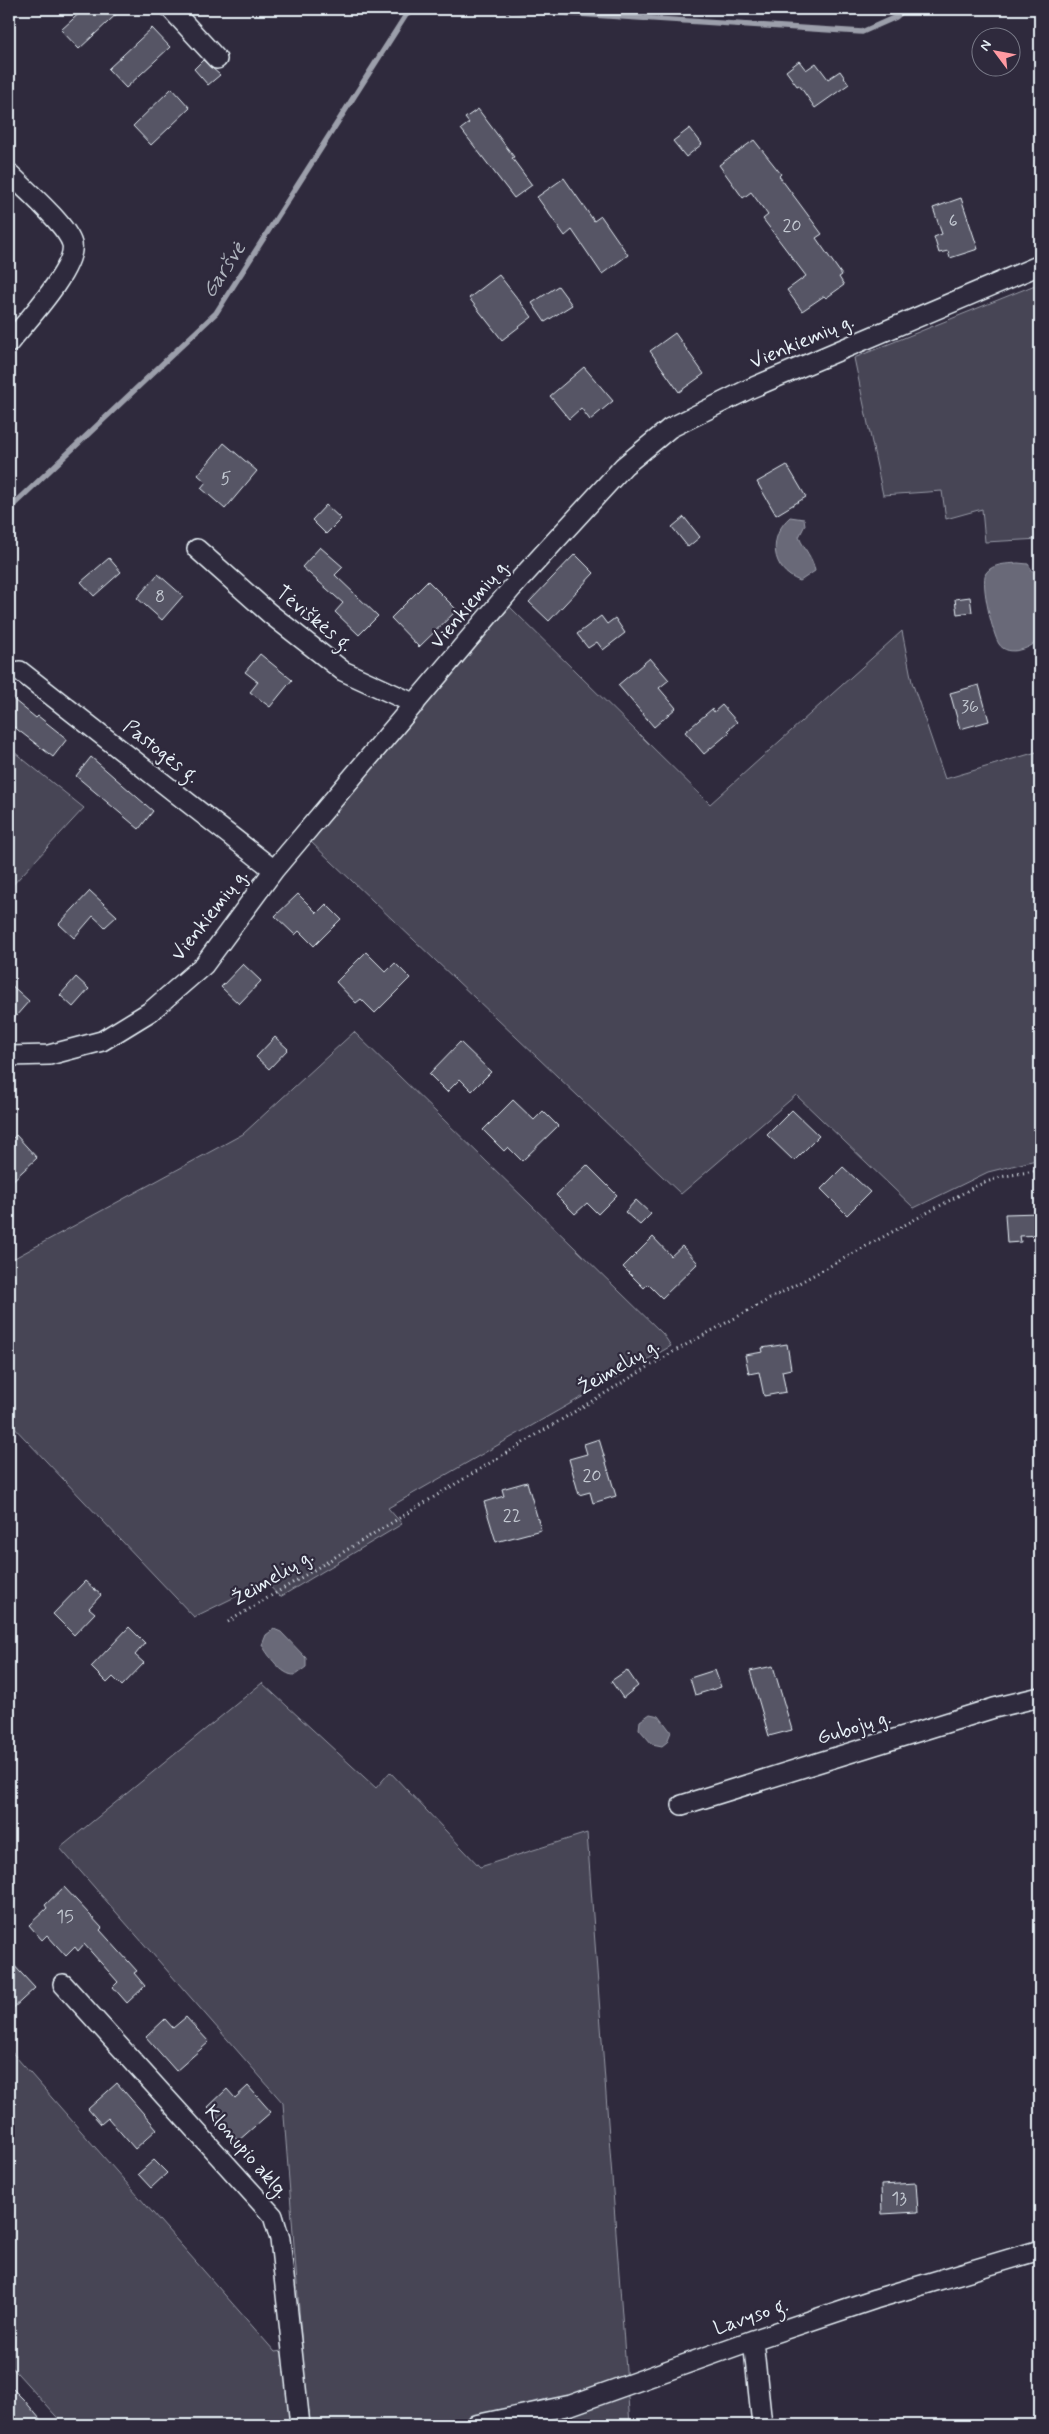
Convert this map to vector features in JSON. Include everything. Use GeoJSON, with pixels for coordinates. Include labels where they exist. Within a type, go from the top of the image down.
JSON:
{"type":"FeatureCollection","features":[{"type":"Feature","properties":{"kind":"street"},"geometry":{"type":"LineString","coordinates":[[170,9],[217,59]]}},
{"type":"Feature","properties":{"kind":"street"},"geometry":{"type":"LineString","coordinates":[[9,173],[64,229],[72,245],[70,259],[64,274],[9,343]]}},
{"type":"Feature","properties":{"kind":"street","name":"Vienkiemių g."},"geometry":{"type":"LineString","coordinates":[[9,1056],[49,1054],[102,1041],[150,1011],[204,965],[274,870],[512,588],[624,466],[670,428],[749,389],[1040,265]]}},
{"type":"Feature","properties":{"kind":"street","name":"Tėviškės g."},"geometry":{"type":"LineString","coordinates":[[197,549],[269,613],[343,671],[415,704]]}},
{"type":"Feature","properties":{"kind":"street","name":"Pastogės g."},"geometry":{"type":"LineString","coordinates":[[20,671],[274,870]]}},
{"type":"Feature","properties":{"kind":"street","name":"Gubojų g."},"geometry":{"type":"LineString","coordinates":[[682,1805],[994,1708],[1040,1697]]}},
{"type":"Feature","properties":{"kind":"street","name":"Klonupio aklg."},"geometry":{"type":"LineString","coordinates":[[63,1984],[273,2216],[280,2239],[300,2425]]}},
{"type":"Feature","properties":{"kind":"street","name":"Lavyso g."},"geometry":{"type":"LineString","coordinates":[[476,2425],[571,2405],[875,2299],[1040,2250]]}},
{"type":"Feature","properties":{"kind":"street"},"geometry":{"type":"LineString","coordinates":[[754,2340],[762,2425]]}},
{"type":"Feature","properties":{"kind":"path","name":"Žeimelių g."},"geometry":{"type":"LineString","coordinates":[[228,1622],[665,1357],[740,1314],[976,1186],[1000,1177],[1040,1170]]}},
{"type":"Feature","properties":{"kind":"shaded area"},"geometry":{"type":"Polygon","coordinates":[[[1040,283],[1040,539],[985,542],[982,509],[946,519],[942,491],[883,495],[854,358],[1040,283]]]}},
{"type":"Feature","properties":{"kind":"shaded area"},"geometry":{"type":"Polygon","coordinates":[[[510,607],[710,804],[902,631],[912,682],[945,779],[1040,751],[1040,1159],[988,1172],[914,1208],[796,1095],[681,1194],[311,842],[510,607]]]}},
{"type":"Feature","properties":{"kind":"shaded area"},"geometry":{"type":"Polygon","coordinates":[[[9,748],[84,808],[9,889],[9,748]]]}},
{"type":"Feature","properties":{"kind":"shaded area"},"geometry":{"type":"Polygon","coordinates":[[[354,1032],[663,1334],[671,1346],[388,1508],[402,1524],[280,1597],[266,1582],[194,1617],[9,1422],[9,1261],[243,1134],[354,1032]]]}},
{"type":"Feature","properties":{"kind":"shaded area"},"geometry":{"type":"Polygon","coordinates":[[[262,1683],[376,1788],[390,1772],[480,1867],[587,1833],[630,2425],[64,2425],[9,2364],[9,2049],[275,2352],[302,2348],[283,2103],[60,1848],[262,1683]]]}},
{"type":"Feature","properties":{"kind":"water"},"geometry":{"type":"Polygon","coordinates":[[[790,517],[804,519],[805,525],[799,537],[815,571],[800,581],[790,576],[783,569],[778,561],[776,552],[778,533],[790,517]]]}},
{"type":"Feature","properties":{"kind":"water"},"geometry":{"type":"Polygon","coordinates":[[[1018,563],[1028,564],[1034,573],[1040,638],[1037,642],[1026,648],[1014,651],[1003,648],[996,639],[988,609],[985,579],[986,573],[993,567],[1018,563]]]}},
{"type":"Feature","properties":{"kind":"water"},"geometry":{"type":"Polygon","coordinates":[[[274,1629],[281,1632],[306,1658],[306,1667],[295,1675],[280,1669],[262,1645],[266,1635],[274,1629]]]}},
{"type":"Feature","properties":{"kind":"water"},"geometry":{"type":"Polygon","coordinates":[[[650,1714],[659,1716],[671,1732],[667,1742],[662,1746],[652,1744],[639,1729],[640,1721],[650,1714]]]}},
{"type":"Feature","properties":{"kind":"building"},"geometry":{"type":"Polygon","coordinates":[[[84,9],[122,9],[79,49],[61,30],[84,9]]]}},
{"type":"Feature","properties":{"kind":"building"},"geometry":{"type":"Polygon","coordinates":[[[152,28],[170,47],[126,88],[108,69],[152,28]]]}},
{"type":"Feature","properties":{"kind":"building"},"geometry":{"type":"Polygon","coordinates":[[[203,60],[220,75],[208,85],[194,69],[203,60]]]}},
{"type":"Feature","properties":{"kind":"building"},"geometry":{"type":"Polygon","coordinates":[[[799,61],[806,70],[816,63],[828,79],[840,71],[849,84],[815,108],[799,85],[797,86],[786,71],[799,61]]]}},
{"type":"Feature","properties":{"kind":"building"},"geometry":{"type":"Polygon","coordinates":[[[172,88],[190,108],[151,145],[133,126],[172,88]]]}},
{"type":"Feature","properties":{"kind":"building"},"geometry":{"type":"Polygon","coordinates":[[[478,109],[514,157],[512,158],[532,185],[514,198],[461,129],[469,123],[465,118],[478,109]]]}},
{"type":"Feature","properties":{"kind":"building"},"geometry":{"type":"Polygon","coordinates":[[[690,128],[702,144],[686,157],[673,141],[690,128]]]}},
{"type":"Feature","properties":{"kind":"building"},"geometry":{"type":"Polygon","coordinates":[[[754,140],[781,174],[779,176],[822,234],[816,238],[842,275],[839,277],[844,285],[826,298],[824,296],[802,311],[787,290],[806,276],[763,219],[768,215],[751,192],[743,198],[719,165],[754,140]]]}},
{"type":"Feature","properties":{"kind":"building"},"geometry":{"type":"Polygon","coordinates":[[[564,178],[594,221],[601,216],[628,255],[602,274],[572,230],[565,236],[537,197],[564,178]]]}},
{"type":"Feature","properties":{"kind":"building"},"geometry":{"type":"Polygon","coordinates":[[[961,198],[978,249],[950,258],[948,251],[939,253],[934,237],[942,234],[933,208],[961,198]]]}},
{"type":"Feature","properties":{"kind":"building"},"geometry":{"type":"Polygon","coordinates":[[[499,275],[532,317],[502,340],[469,298],[499,275]]]}},
{"type":"Feature","properties":{"kind":"building"},"geometry":{"type":"Polygon","coordinates":[[[558,286],[572,305],[545,322],[532,303],[558,286]]]}},
{"type":"Feature","properties":{"kind":"building"},"geometry":{"type":"Polygon","coordinates":[[[675,333],[704,374],[679,392],[650,351],[675,333]]]}},
{"type":"Feature","properties":{"kind":"building"},"geometry":{"type":"Polygon","coordinates":[[[584,367],[613,401],[590,420],[581,408],[569,419],[550,396],[584,367]]]}},
{"type":"Feature","properties":{"kind":"building"},"geometry":{"type":"Polygon","coordinates":[[[224,443],[257,471],[225,509],[201,488],[206,482],[198,475],[224,443]]]}},
{"type":"Feature","properties":{"kind":"building"},"geometry":{"type":"Polygon","coordinates":[[[787,465],[806,497],[776,515],[757,482],[787,465]]]}},
{"type":"Feature","properties":{"kind":"building"},"geometry":{"type":"Polygon","coordinates":[[[326,505],[341,519],[326,534],[312,520],[326,505]]]}},
{"type":"Feature","properties":{"kind":"building"},"geometry":{"type":"Polygon","coordinates":[[[684,517],[700,537],[688,547],[672,527],[684,517]]]}},
{"type":"Feature","properties":{"kind":"building"},"geometry":{"type":"Polygon","coordinates":[[[320,547],[343,567],[335,575],[378,616],[359,635],[335,612],[343,603],[302,567],[320,547]]]}},
{"type":"Feature","properties":{"kind":"building"},"geometry":{"type":"Polygon","coordinates":[[[575,554],[594,573],[549,621],[529,602],[575,554]]]}},
{"type":"Feature","properties":{"kind":"building"},"geometry":{"type":"Polygon","coordinates":[[[109,558],[121,572],[94,596],[81,582],[109,558]]]}},
{"type":"Feature","properties":{"kind":"building"},"geometry":{"type":"Polygon","coordinates":[[[158,574],[183,596],[162,620],[137,598],[158,574]]]}},
{"type":"Feature","properties":{"kind":"building"},"geometry":{"type":"Polygon","coordinates":[[[428,581],[457,610],[419,647],[391,618],[428,581]]]}},
{"type":"Feature","properties":{"kind":"building"},"geometry":{"type":"Polygon","coordinates":[[[970,597],[972,612],[957,614],[955,599],[970,597]]]}},
{"type":"Feature","properties":{"kind":"building"},"geometry":{"type":"Polygon","coordinates":[[[601,616],[607,624],[615,618],[625,633],[603,650],[597,642],[588,648],[577,634],[601,616]]]}},
{"type":"Feature","properties":{"kind":"building"},"geometry":{"type":"Polygon","coordinates":[[[260,654],[292,680],[270,707],[250,692],[258,682],[245,672],[260,654]]]}},
{"type":"Feature","properties":{"kind":"building"},"geometry":{"type":"Polygon","coordinates":[[[650,658],[669,680],[659,688],[676,708],[654,727],[618,685],[650,658]]]}},
{"type":"Feature","properties":{"kind":"building"},"geometry":{"type":"Polygon","coordinates":[[[979,685],[989,721],[960,729],[950,693],[979,685]]]}},
{"type":"Feature","properties":{"kind":"building"},"geometry":{"type":"Polygon","coordinates":[[[9,696],[36,718],[38,716],[67,739],[53,757],[9,723],[9,696]]]}},
{"type":"Feature","properties":{"kind":"building"},"geometry":{"type":"Polygon","coordinates":[[[722,705],[737,722],[728,730],[730,732],[704,754],[685,732],[712,709],[714,712],[722,705]]]}},
{"type":"Feature","properties":{"kind":"building"},"geometry":{"type":"Polygon","coordinates":[[[91,757],[153,811],[139,829],[76,776],[91,757]]]}},
{"type":"Feature","properties":{"kind":"building"},"geometry":{"type":"Polygon","coordinates":[[[90,891],[117,916],[105,927],[93,916],[74,938],[59,924],[90,891]]]}},
{"type":"Feature","properties":{"kind":"building"},"geometry":{"type":"Polygon","coordinates":[[[298,894],[317,913],[326,904],[341,919],[314,946],[299,931],[295,935],[275,916],[298,894]]]}},
{"type":"Feature","properties":{"kind":"building"},"geometry":{"type":"Polygon","coordinates":[[[366,952],[386,972],[395,963],[410,978],[375,1013],[361,999],[356,1003],[336,982],[366,952]]]}},
{"type":"Feature","properties":{"kind":"building"},"geometry":{"type":"Polygon","coordinates":[[[243,964],[261,981],[239,1004],[221,987],[243,964]]]}},
{"type":"Feature","properties":{"kind":"building"},"geometry":{"type":"Polygon","coordinates":[[[76,977],[89,989],[73,1007],[60,995],[76,977]]]}},
{"type":"Feature","properties":{"kind":"building"},"geometry":{"type":"Polygon","coordinates":[[[9,983],[29,1001],[9,1024],[9,983]]]}},
{"type":"Feature","properties":{"kind":"building"},"geometry":{"type":"Polygon","coordinates":[[[275,1037],[288,1049],[269,1069],[256,1057],[275,1037]]]}},
{"type":"Feature","properties":{"kind":"building"},"geometry":{"type":"Polygon","coordinates":[[[460,1042],[491,1072],[472,1091],[460,1079],[447,1092],[429,1074],[460,1042]]]}},
{"type":"Feature","properties":{"kind":"building"},"geometry":{"type":"Polygon","coordinates":[[[513,1100],[534,1120],[543,1111],[558,1126],[522,1161],[508,1147],[504,1151],[483,1130],[513,1100]]]}},
{"type":"Feature","properties":{"kind":"building"},"geometry":{"type":"Polygon","coordinates":[[[792,1110],[819,1136],[794,1161],[767,1135],[792,1110]]]}},
{"type":"Feature","properties":{"kind":"building"},"geometry":{"type":"Polygon","coordinates":[[[16,1135],[37,1158],[9,1184],[9,1142],[16,1135]]]}},
{"type":"Feature","properties":{"kind":"building"},"geometry":{"type":"Polygon","coordinates":[[[587,1165],[617,1195],[598,1214],[587,1203],[575,1214],[556,1195],[587,1165]]]}},
{"type":"Feature","properties":{"kind":"building"},"geometry":{"type":"Polygon","coordinates":[[[843,1167],[870,1192],[847,1215],[821,1189],[843,1167]]]}},
{"type":"Feature","properties":{"kind":"building"},"geometry":{"type":"Polygon","coordinates":[[[636,1200],[651,1214],[640,1225],[625,1212],[636,1200]]]}},
{"type":"Feature","properties":{"kind":"building"},"geometry":{"type":"Polygon","coordinates":[[[1040,1213],[1040,1235],[1020,1236],[1021,1242],[1007,1243],[1005,1214],[1040,1213]]]}},
{"type":"Feature","properties":{"kind":"building"},"geometry":{"type":"Polygon","coordinates":[[[653,1237],[671,1256],[682,1246],[698,1263],[662,1298],[648,1284],[644,1288],[623,1267],[653,1237]]]}},
{"type":"Feature","properties":{"kind":"building"},"geometry":{"type":"Polygon","coordinates":[[[787,1344],[791,1369],[782,1371],[786,1392],[764,1396],[759,1372],[749,1374],[745,1355],[763,1352],[762,1348],[787,1344]]]}},
{"type":"Feature","properties":{"kind":"building"},"geometry":{"type":"Polygon","coordinates":[[[599,1439],[616,1496],[593,1503],[590,1492],[579,1495],[569,1459],[587,1454],[584,1444],[599,1439]]]}},
{"type":"Feature","properties":{"kind":"building"},"geometry":{"type":"Polygon","coordinates":[[[527,1482],[541,1530],[496,1542],[484,1502],[504,1496],[502,1489],[527,1482]]]}},
{"type":"Feature","properties":{"kind":"building"},"geometry":{"type":"Polygon","coordinates":[[[85,1581],[101,1595],[89,1608],[95,1613],[74,1635],[53,1614],[85,1581]]]}},
{"type":"Feature","properties":{"kind":"building"},"geometry":{"type":"Polygon","coordinates":[[[129,1627],[145,1643],[135,1655],[144,1663],[122,1686],[113,1677],[107,1683],[91,1667],[129,1627]]]}},
{"type":"Feature","properties":{"kind":"building"},"geometry":{"type":"Polygon","coordinates":[[[773,1666],[792,1730],[769,1736],[750,1671],[773,1666]]]}},
{"type":"Feature","properties":{"kind":"building"},"geometry":{"type":"Polygon","coordinates":[[[627,1670],[638,1686],[623,1698],[611,1681],[627,1670]]]}},
{"type":"Feature","properties":{"kind":"building"},"geometry":{"type":"Polygon","coordinates":[[[715,1670],[721,1687],[695,1695],[690,1678],[715,1670]]]}},
{"type":"Feature","properties":{"kind":"building"},"geometry":{"type":"Polygon","coordinates":[[[64,1887],[102,1928],[100,1930],[137,1971],[134,1973],[145,1986],[127,2003],[113,1987],[118,1982],[84,1944],[78,1951],[75,1947],[66,1956],[47,1935],[42,1940],[29,1925],[47,1908],[45,1905],[64,1887]]]}},
{"type":"Feature","properties":{"kind":"building"},"geometry":{"type":"Polygon","coordinates":[[[9,1960],[35,1988],[9,2012],[9,1960]]]}},
{"type":"Feature","properties":{"kind":"building"},"geometry":{"type":"Polygon","coordinates":[[[186,2017],[209,2042],[176,2071],[146,2037],[165,2019],[173,2028],[186,2017]]]}},
{"type":"Feature","properties":{"kind":"building"},"geometry":{"type":"Polygon","coordinates":[[[117,2083],[157,2129],[135,2149],[108,2118],[101,2124],[88,2109],[117,2083]]]}},
{"type":"Feature","properties":{"kind":"building"},"geometry":{"type":"Polygon","coordinates":[[[248,2086],[271,2112],[238,2141],[208,2107],[227,2089],[235,2098],[248,2086]]]}},
{"type":"Feature","properties":{"kind":"building"},"geometry":{"type":"Polygon","coordinates":[[[154,2160],[167,2173],[151,2188],[138,2174],[154,2160]]]}},
{"type":"Feature","properties":{"kind":"building"},"geometry":{"type":"Polygon","coordinates":[[[916,2183],[918,2212],[882,2214],[881,2185],[916,2183]]]}},
{"type":"Feature","properties":{"kind":"building"},"geometry":{"type":"Polygon","coordinates":[[[9,2385],[25,2401],[45,2425],[9,2425],[9,2385]]]}},
{"type":"Feature","properties":{"kind":"waterway","name":"Garšvė"},"geometry":{"type":"LineString","coordinates":[[9,509],[216,313],[406,15],[416,9]]}},
{"type":"Feature","properties":{"kind":"waterway","name":"Garšvė"},"geometry":{"type":"LineString","coordinates":[[498,9],[862,32],[896,17],[905,9]]}}]}
